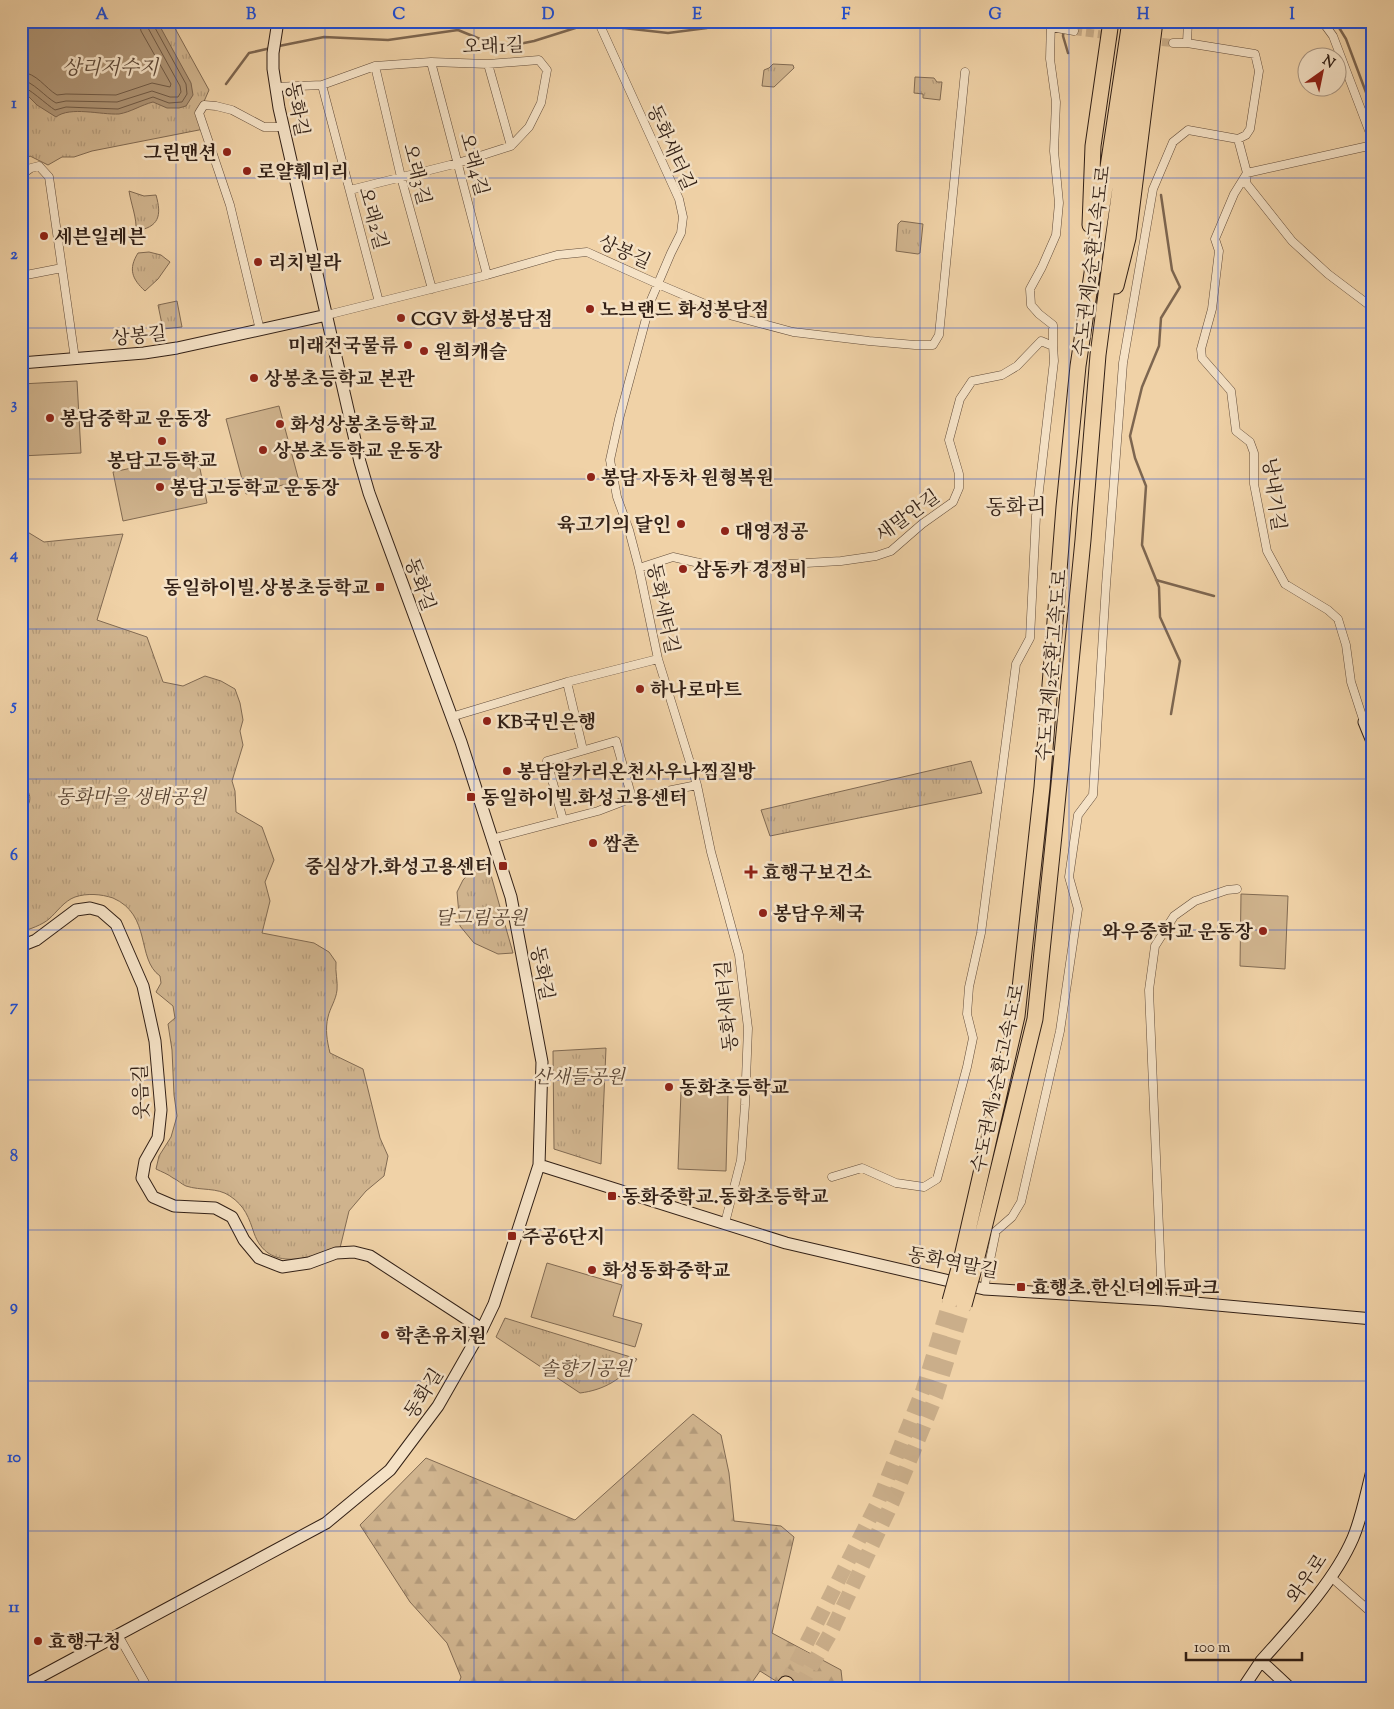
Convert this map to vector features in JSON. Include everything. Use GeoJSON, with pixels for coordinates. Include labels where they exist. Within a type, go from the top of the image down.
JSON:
{"type":"FeatureCollection","features":[{"type":"Feature","properties":{"kind":"highway"},"geometry":{"type":"LineString","coordinates":[[1088,292],[1093,146],[1111,21]]}},
{"type":"Feature","properties":{"kind":"highway","name":"수도권제2순환고속도로"},"geometry":{"type":"LineString","coordinates":[[968,1263],[1017,1016],[1042,787],[1064,507],[1076,385],[1088,292],[1130,21]]}},
{"type":"Feature","properties":{"kind":"highway","name":"수도권제2순환고속도로"},"geometry":{"type":"LineString","coordinates":[[957,1303],[1035,1018],[1079,580],[1098,355],[1142,21]]}},
{"type":"Feature","properties":{"kind":"highway"},"geometry":{"type":"LineString","coordinates":[[1098,355],[1128,238],[1155,21]]}},
{"type":"Feature","properties":{"kind":"street","name":"동화길"},"geometry":{"type":"LineString","coordinates":[[21,1687],[326,1523],[390,1470],[438,1406],[482,1329],[494,1304],[539,1166],[542,1062],[511,897],[451,717],[360,462],[275,87],[273,53],[278,21]]}},
{"type":"Feature","properties":{"kind":"street","name":"동화새터길"},"geometry":{"type":"LineString","coordinates":[[598,21],[679,199],[682,217],[681,233],[652,300],[619,419],[610,460],[617,497],[640,568],[658,659],[697,785],[711,852],[739,955],[748,1028],[745,1105],[741,1160],[725,1223]]}},
{"type":"Feature","properties":{"kind":"street"},"geometry":{"type":"LineString","coordinates":[[1187,43],[1188,21]]}},
{"type":"Feature","properties":{"kind":"street"},"geometry":{"type":"LineString","coordinates":[[1247,173],[1373,143],[1333,36],[1322,21]]}},
{"type":"Feature","properties":{"kind":"street"},"geometry":{"type":"LineString","coordinates":[[832,1177],[862,1168],[896,1183],[911,1186],[924,1187],[937,1179],[967,1067],[973,1038],[967,1014],[968,987],[981,933],[1016,664],[1030,638],[1036,516],[1054,361],[1053,325],[1038,314],[1030,304],[1030,289],[1056,235],[1059,203],[1054,151],[1056,102],[1050,59],[1052,25],[1072,31]]}},
{"type":"Feature","properties":{"kind":"street"},"geometry":{"type":"LineString","coordinates":[[984,1289],[996,1231],[1012,1216],[1021,1202],[1060,1031],[1078,909],[1069,877],[1075,832],[1078,815],[1093,795],[1106,585],[1123,363],[1153,189],[1173,142],[1188,130],[1238,139],[1246,135],[1250,129],[1259,71],[1255,54],[1187,43],[1173,43]]}},
{"type":"Feature","properties":{"kind":"street","name":"오래1길"},"geometry":{"type":"LineString","coordinates":[[275,87],[322,85],[375,66],[432,62],[488,64],[539,60],[547,70],[541,104],[529,127],[511,146],[458,163],[350,190]]}},
{"type":"Feature","properties":{"kind":"street","name":"오래4길"},"geometry":{"type":"LineString","coordinates":[[432,62],[487,275]]}},
{"type":"Feature","properties":{"kind":"street"},"geometry":{"type":"LineString","coordinates":[[488,64],[511,146]]}},
{"type":"Feature","properties":{"kind":"street","name":"오래3길"},"geometry":{"type":"LineString","coordinates":[[375,66],[432,289]]}},
{"type":"Feature","properties":{"kind":"street","name":"상봉길"},"geometry":{"type":"LineString","coordinates":[[21,363],[144,353],[176,348],[327,315],[487,275],[557,255],[588,252],[733,316],[793,332],[915,345],[933,345],[939,335],[966,72]]}},
{"type":"Feature","properties":{"kind":"street","name":"오래2길"},"geometry":{"type":"LineString","coordinates":[[322,85],[379,302]]}},
{"type":"Feature","properties":{"kind":"street"},"geometry":{"type":"LineString","coordinates":[[260,330],[230,205],[199,113],[204,105],[216,106],[232,110],[264,127],[283,127]]}},
{"type":"Feature","properties":{"kind":"street"},"geometry":{"type":"LineString","coordinates":[[1238,139],[1247,173],[1246,183],[1292,241],[1328,274],[1373,308]]}},
{"type":"Feature","properties":{"kind":"street"},"geometry":{"type":"LineString","coordinates":[[21,176],[31,168],[39,166],[49,177],[75,358]]}},
{"type":"Feature","properties":{"kind":"street","name":"낭내기길"},"geometry":{"type":"LineString","coordinates":[[1247,173],[1234,194],[1215,239],[1219,251],[1212,309],[1201,349],[1202,358],[1231,391],[1236,431],[1250,442],[1254,453],[1254,484],[1267,551],[1285,584],[1328,610],[1338,619],[1346,645],[1351,682],[1368,722]]}},
{"type":"Feature","properties":{"kind":"street"},"geometry":{"type":"LineString","coordinates":[[21,276],[62,268]]}},
{"type":"Feature","properties":{"kind":"street","name":"새말안길"},"geometry":{"type":"LineString","coordinates":[[640,568],[673,557],[721,568],[841,561],[876,556],[891,550],[922,524],[939,514],[953,502],[959,488],[959,474],[949,440],[960,399],[972,381],[1002,375],[1017,366],[1041,341],[1053,346]]}},
{"type":"Feature","properties":{"kind":"street"},"geometry":{"type":"LineString","coordinates":[[451,717],[567,682],[658,659]]}},
{"type":"Feature","properties":{"kind":"street"},"geometry":{"type":"LineString","coordinates":[[567,682],[583,750]]}},
{"type":"Feature","properties":{"kind":"street"},"geometry":{"type":"LineString","coordinates":[[1368,722],[1373,744]]}},
{"type":"Feature","properties":{"kind":"street"},"geometry":{"type":"LineString","coordinates":[[563,820],[547,761],[616,741],[632,798]]}},
{"type":"Feature","properties":{"kind":"street"},"geometry":{"type":"LineString","coordinates":[[492,839],[598,811],[632,798],[697,785]]}},
{"type":"Feature","properties":{"kind":"street"},"geometry":{"type":"LineString","coordinates":[[1162,1300],[1149,990],[1155,946],[1174,916],[1195,901],[1227,890],[1237,889]]}},
{"type":"Feature","properties":{"kind":"street","name":"웃음길"},"geometry":{"type":"LineString","coordinates":[[21,946],[36,940],[76,910],[90,908],[101,911],[116,924],[143,986],[155,1041],[161,1110],[158,1138],[145,1161],[142,1178],[153,1197],[174,1206],[215,1208],[224,1212],[232,1217],[244,1240],[259,1258],[282,1267],[309,1263],[336,1253],[354,1252],[370,1256],[482,1329]]}},
{"type":"Feature","properties":{"kind":"street","name":"동화역말길"},"geometry":{"type":"LineString","coordinates":[[539,1166],[786,1243],[984,1289],[1162,1300],[1373,1319]]}},
{"type":"Feature","properties":{"kind":"street","name":"와우로"},"geometry":{"type":"LineString","coordinates":[[1244,1688],[1261,1661],[1331,1577],[1353,1538],[1370,1492],[1373,1467]]}},
{"type":"Feature","properties":{"kind":"street"},"geometry":{"type":"LineString","coordinates":[[1331,1577],[1373,1614]]}},
{"type":"Feature","properties":{"kind":"street"},"geometry":{"type":"LineString","coordinates":[[118,1635],[148,1688]]}},
{"type":"Feature","properties":{"kind":"street"},"geometry":{"type":"LineString","coordinates":[[1261,1661],[1290,1688]]}},
{"type":"Feature","properties":{"kind":"green space","name":"상리저수지"},"geometry":{"type":"Polygon","coordinates":[[[21,21],[171,21],[209,90],[199,113],[204,129],[92,151],[74,157],[62,157],[48,165],[30,156],[26,159],[21,153],[21,21]]]}},
{"type":"Feature","properties":{"kind":"green space"},"geometry":{"type":"Polygon","coordinates":[[[773,64],[793,65],[794,68],[774,87],[762,86],[764,70],[773,64]]]}},
{"type":"Feature","properties":{"kind":"green space"},"geometry":{"type":"Polygon","coordinates":[[[915,77],[934,78],[937,82],[942,82],[940,100],[923,98],[923,94],[914,93],[915,77]]]}},
{"type":"Feature","properties":{"kind":"green space"},"geometry":{"type":"Polygon","coordinates":[[[129,191],[144,196],[156,195],[159,209],[158,215],[150,227],[136,231],[135,216],[129,191]]]}},
{"type":"Feature","properties":{"kind":"green space"},"geometry":{"type":"Polygon","coordinates":[[[901,221],[923,224],[920,253],[896,251],[898,224],[901,221]]]}},
{"type":"Feature","properties":{"kind":"green space"},"geometry":{"type":"Polygon","coordinates":[[[149,252],[161,255],[170,262],[158,279],[145,291],[134,278],[132,269],[138,253],[149,252]]]}},
{"type":"Feature","properties":{"kind":"green space"},"geometry":{"type":"Polygon","coordinates":[[[177,301],[182,327],[163,329],[158,305],[177,301]]]}},
{"type":"Feature","properties":{"kind":"green space","name":"봉담중학교 운동장"},"geometry":{"type":"Polygon","coordinates":[[[77,381],[81,453],[21,456],[21,384],[77,381]]]}},
{"type":"Feature","properties":{"kind":"green space","name":"상봉초등학교 운동장"},"geometry":{"type":"Polygon","coordinates":[[[279,406],[299,481],[246,494],[226,419],[279,406]]]}},
{"type":"Feature","properties":{"kind":"green space","name":"봉담고등학교 운동장"},"geometry":{"type":"Polygon","coordinates":[[[197,454],[207,503],[123,521],[113,472],[197,454]]]}},
{"type":"Feature","properties":{"kind":"green space","name":"동화마을 생태공원"},"geometry":{"type":"Polygon","coordinates":[[[21,528],[44,542],[123,534],[97,620],[147,637],[163,682],[183,686],[205,676],[221,681],[235,689],[243,720],[240,731],[243,745],[232,781],[235,791],[236,812],[262,827],[274,860],[265,882],[270,901],[262,933],[314,943],[329,952],[336,962],[337,990],[327,1026],[327,1040],[330,1053],[363,1069],[380,1138],[388,1156],[384,1176],[366,1191],[349,1211],[340,1248],[303,1258],[279,1258],[269,1254],[260,1246],[243,1208],[230,1196],[220,1191],[186,1186],[156,1169],[159,1156],[171,1137],[177,1116],[168,1024],[175,1018],[173,1006],[156,992],[161,983],[160,976],[148,959],[139,926],[125,906],[113,898],[104,896],[89,895],[75,897],[67,901],[46,921],[21,932],[21,811],[26,808],[30,796],[21,780],[21,528]]]}},
{"type":"Feature","properties":{"kind":"green space"},"geometry":{"type":"Polygon","coordinates":[[[971,761],[982,793],[770,836],[761,810],[971,761]]]}},
{"type":"Feature","properties":{"kind":"green space","name":"달그림공원"},"geometry":{"type":"Polygon","coordinates":[[[487,861],[513,953],[498,954],[474,943],[460,926],[457,892],[463,880],[473,869],[487,861]]]}},
{"type":"Feature","properties":{"kind":"green space","name":"와우중학교 운동장"},"geometry":{"type":"Polygon","coordinates":[[[1241,894],[1288,896],[1285,969],[1240,966],[1241,894]]]}},
{"type":"Feature","properties":{"kind":"green space","name":"산새들공원"},"geometry":{"type":"Polygon","coordinates":[[[606,1048],[601,1164],[554,1149],[553,1051],[606,1048]]]}},
{"type":"Feature","properties":{"kind":"green space"},"geometry":{"type":"Polygon","coordinates":[[[681,1092],[728,1094],[726,1171],[678,1169],[681,1092]]]}},
{"type":"Feature","properties":{"kind":"green space"},"geometry":{"type":"Polygon","coordinates":[[[547,1263],[622,1285],[613,1316],[642,1324],[635,1347],[531,1317],[547,1263]]]}},
{"type":"Feature","properties":{"kind":"green space","name":"솔향기공원"},"geometry":{"type":"Polygon","coordinates":[[[505,1318],[637,1359],[619,1378],[605,1386],[580,1393],[496,1337],[505,1318]]]}},
{"type":"Feature","properties":{"kind":"green space"},"geometry":{"type":"Polygon","coordinates":[[[693,1414],[721,1435],[729,1473],[734,1521],[781,1526],[794,1537],[772,1633],[841,1670],[843,1688],[787,1688],[760,1671],[748,1688],[457,1688],[461,1677],[447,1643],[410,1602],[360,1525],[426,1458],[575,1520],[693,1414]]]}},
{"type":"Feature","properties":{"kind":"water","name":"상리저수지"},"geometry":{"type":"Polygon","coordinates":[[[21,21],[157,21],[191,83],[193,95],[186,106],[179,108],[167,108],[153,102],[119,114],[77,111],[56,117],[37,105],[21,89],[21,21]]]}},
{"type":"Feature","properties":{"kind":"waterway"},"geometry":{"type":"LineString","coordinates":[[1065,21],[1063,36],[1068,53]]}},
{"type":"Feature","properties":{"kind":"waterway"},"geometry":{"type":"LineString","coordinates":[[1335,21],[1346,39],[1373,111]]}},
{"type":"Feature","properties":{"kind":"waterway"},"geometry":{"type":"LineString","coordinates":[[279,46],[324,37],[388,40],[458,30],[485,41],[509,46],[534,41],[588,24],[668,33],[707,28]]}},
{"type":"Feature","properties":{"kind":"waterway"},"geometry":{"type":"LineString","coordinates":[[226,84],[249,53],[271,48]]}},
{"type":"Feature","properties":{"kind":"waterway"},"geometry":{"type":"LineString","coordinates":[[1161,195],[1172,270],[1180,287],[1161,318],[1159,346],[1142,387],[1130,436],[1135,458],[1146,486],[1142,545],[1159,587],[1160,617],[1180,661],[1171,714]]}},
{"type":"Feature","properties":{"kind":"waterway"},"geometry":{"type":"LineString","coordinates":[[1156,580],[1214,596]]}},
{"type":"Feature","properties":{"kind":"tunnel"},"geometry":{"type":"LineString","coordinates":[[1074,31],[1129,38]]}},
{"type":"Feature","properties":{"kind":"tunnel"},"geometry":{"type":"LineString","coordinates":[[1150,41],[1173,43]]}},
{"type":"Feature","properties":{"kind":"tunnel"},"geometry":{"type":"LineString","coordinates":[[786,1684],[878,1502],[923,1390],[950,1301]]}},
{"type":"Feature","properties":{"kind":"tunnel"},"geometry":{"type":"LineString","coordinates":[[799,1688],[831,1632],[893,1501],[936,1396],[964,1305]]}},
{"type":"Feature","properties":{"kind":"place","name":"그린맨션"},"geometry":{"type":"Point","coordinates":[227,152]}},
{"type":"Feature","properties":{"kind":"place","name":"로얄훼미리"},"geometry":{"type":"Point","coordinates":[247,171]}},
{"type":"Feature","properties":{"kind":"place","name":"세븐일레븐"},"geometry":{"type":"Point","coordinates":[44,236]}},
{"type":"Feature","properties":{"kind":"place","name":"리치빌라"},"geometry":{"type":"Point","coordinates":[258,262]}},
{"type":"Feature","properties":{"kind":"place","name":"노브랜드 화성봉담점"},"geometry":{"type":"Point","coordinates":[590,309]}},
{"type":"Feature","properties":{"kind":"place","name":"CGV 화성봉담점"},"geometry":{"type":"Point","coordinates":[401,318]}},
{"type":"Feature","properties":{"kind":"place","name":"미래전국물류"},"geometry":{"type":"Point","coordinates":[408,345]}},
{"type":"Feature","properties":{"kind":"place","name":"원희캐슬"},"geometry":{"type":"Point","coordinates":[424,351]}},
{"type":"Feature","properties":{"kind":"place","name":"상봉초등학교 본관"},"geometry":{"type":"Point","coordinates":[254,378]}},
{"type":"Feature","properties":{"kind":"place","name":"봉담중학교 운동장"},"geometry":{"type":"Point","coordinates":[50,418]}},
{"type":"Feature","properties":{"kind":"place","name":"화성상봉초등학교"},"geometry":{"type":"Point","coordinates":[280,424]}},
{"type":"Feature","properties":{"kind":"place","name":"봉담고등학교"},"geometry":{"type":"Point","coordinates":[162,441]}},
{"type":"Feature","properties":{"kind":"place","name":"상봉초등학교 운동장"},"geometry":{"type":"Point","coordinates":[263,450]}},
{"type":"Feature","properties":{"kind":"place","name":"봉담 자동차 원형복원"},"geometry":{"type":"Point","coordinates":[591,477]}},
{"type":"Feature","properties":{"kind":"place","name":"봉담고등학교 운동장"},"geometry":{"type":"Point","coordinates":[160,487]}},
{"type":"Feature","properties":{"kind":"place","name":"육고기의 달인"},"geometry":{"type":"Point","coordinates":[681,524]}},
{"type":"Feature","properties":{"kind":"place","name":"대영정공"},"geometry":{"type":"Point","coordinates":[725,531]}},
{"type":"Feature","properties":{"kind":"place","name":"삼동카 경정비"},"geometry":{"type":"Point","coordinates":[683,569]}},
{"type":"Feature","properties":{"kind":"place","name":"동일하이빌.상봉초등학교"},"geometry":{"type":"Point","coordinates":[380,587]}},
{"type":"Feature","properties":{"kind":"place","name":"하나로마트"},"geometry":{"type":"Point","coordinates":[640,689]}},
{"type":"Feature","properties":{"kind":"place","name":"KB국민은행"},"geometry":{"type":"Point","coordinates":[487,721]}},
{"type":"Feature","properties":{"kind":"place","name":"봉담알카리온천사우나찜질방"},"geometry":{"type":"Point","coordinates":[507,771]}},
{"type":"Feature","properties":{"kind":"place","name":"동일하이빌.화성고용센터"},"geometry":{"type":"Point","coordinates":[471,797]}},
{"type":"Feature","properties":{"kind":"place","name":"쌈촌"},"geometry":{"type":"Point","coordinates":[593,843]}},
{"type":"Feature","properties":{"kind":"place","name":"중심상가.화성고용센터"},"geometry":{"type":"Point","coordinates":[503,866]}},
{"type":"Feature","properties":{"kind":"place","name":"효행구보건소"},"geometry":{"type":"Point","coordinates":[751,872]}},
{"type":"Feature","properties":{"kind":"place","name":"봉담우체국"},"geometry":{"type":"Point","coordinates":[763,913]}},
{"type":"Feature","properties":{"kind":"place","name":"와우중학교 운동장"},"geometry":{"type":"Point","coordinates":[1263,931]}},
{"type":"Feature","properties":{"kind":"place","name":"동화초등학교"},"geometry":{"type":"Point","coordinates":[669,1087]}},
{"type":"Feature","properties":{"kind":"place","name":"동화중학교.동화초등학교"},"geometry":{"type":"Point","coordinates":[612,1196]}},
{"type":"Feature","properties":{"kind":"place","name":"주공6단지"},"geometry":{"type":"Point","coordinates":[512,1236]}},
{"type":"Feature","properties":{"kind":"place","name":"화성동화중학교"},"geometry":{"type":"Point","coordinates":[592,1270]}},
{"type":"Feature","properties":{"kind":"place","name":"효행초.한신더에듀파크"},"geometry":{"type":"Point","coordinates":[1021,1287]}},
{"type":"Feature","properties":{"kind":"place","name":"학촌유치원"},"geometry":{"type":"Point","coordinates":[385,1335]}},
{"type":"Feature","properties":{"kind":"place","name":"효행구청"},"geometry":{"type":"Point","coordinates":[38,1641]}},
{"type":"Feature","properties":{"kind":"district","name":"동화리"},"geometry":{"type":"Point","coordinates":[1016,507]}}]}
